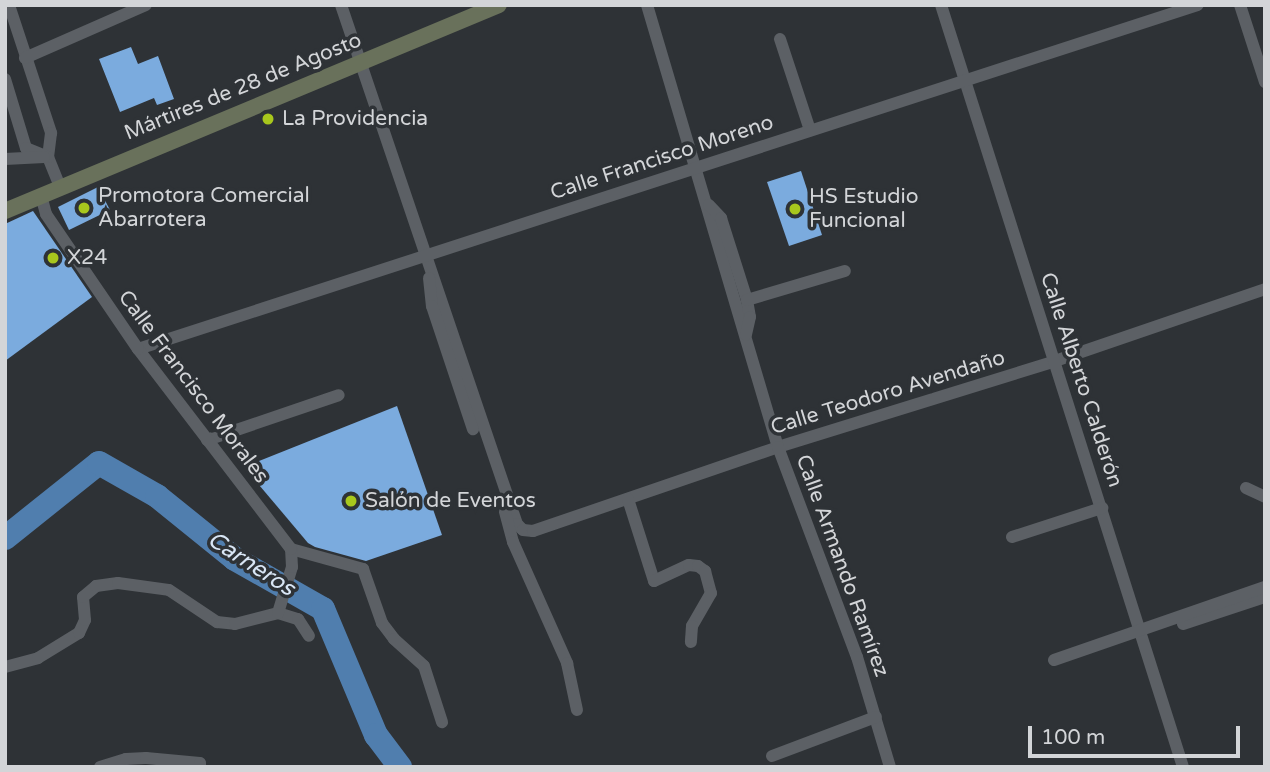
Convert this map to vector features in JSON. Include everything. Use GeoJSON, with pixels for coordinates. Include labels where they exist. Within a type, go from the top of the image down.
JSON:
{"type":"FeatureCollection","features":[{"type":"Feature","properties":{"kind":"main road","name":"Mártires de 28 de Agosto"},"geometry":{"type":"LineString","coordinates":[[5,211],[499,5]]}},
{"type":"Feature","properties":{"kind":"street"},"geometry":{"type":"LineString","coordinates":[[9,5],[51,133],[48,157],[60,186]]}},
{"type":"Feature","properties":{"kind":"street"},"geometry":{"type":"LineString","coordinates":[[25,58],[146,5]]}},
{"type":"Feature","properties":{"kind":"street"},"geometry":{"type":"LineString","coordinates":[[341,5],[500,468],[498,485],[513,542],[567,663],[577,710]]}},
{"type":"Feature","properties":{"kind":"street","name":"Calle Armando Ramírez"},"geometry":{"type":"LineString","coordinates":[[647,5],[778,447],[857,657],[890,767]]}},
{"type":"Feature","properties":{"kind":"street","name":"Calle Alberto Calderón"},"geometry":{"type":"LineString","coordinates":[[941,5],[1183,767]]}},
{"type":"Feature","properties":{"kind":"street","name":"Calle Francisco Moreno"},"geometry":{"type":"LineString","coordinates":[[138,349],[426,253],[1198,5]]}},
{"type":"Feature","properties":{"kind":"street"},"geometry":{"type":"LineString","coordinates":[[1240,5],[1265,82]]}},
{"type":"Feature","properties":{"kind":"street"},"geometry":{"type":"LineString","coordinates":[[780,39],[810,130]]}},
{"type":"Feature","properties":{"kind":"street"},"geometry":{"type":"LineString","coordinates":[[5,79],[26,148],[48,157]]}},
{"type":"Feature","properties":{"kind":"street"},"geometry":{"type":"LineString","coordinates":[[5,159],[48,157]]}},
{"type":"Feature","properties":{"kind":"street","name":"Calle Francisco Morales"},"geometry":{"type":"LineString","coordinates":[[41,195],[46,214],[138,349],[291,549]]}},
{"type":"Feature","properties":{"kind":"street","name":"Calle Armando Ramírez"},"geometry":{"type":"LineString","coordinates":[[707,204],[721,218],[747,300],[750,317],[745,339]]}},
{"type":"Feature","properties":{"kind":"street"},"geometry":{"type":"LineString","coordinates":[[426,253],[432,306],[473,429]]}},
{"type":"Feature","properties":{"kind":"street"},"geometry":{"type":"LineString","coordinates":[[747,300],[845,271]]}},
{"type":"Feature","properties":{"kind":"street","name":"Calle Teodoro Avendaño"},"geometry":{"type":"LineString","coordinates":[[500,468],[517,524],[523,530],[533,531],[778,447],[1055,361],[1265,289]]}},
{"type":"Feature","properties":{"kind":"street"},"geometry":{"type":"LineString","coordinates":[[207,440],[339,395]]}},
{"type":"Feature","properties":{"kind":"street"},"geometry":{"type":"LineString","coordinates":[[1246,488],[1265,497]]}},
{"type":"Feature","properties":{"kind":"street"},"geometry":{"type":"LineString","coordinates":[[628,499],[654,581],[689,565],[698,566],[705,571],[711,593],[692,626],[691,642]]}},
{"type":"Feature","properties":{"kind":"street"},"geometry":{"type":"LineString","coordinates":[[1012,537],[1102,508]]}},
{"type":"Feature","properties":{"kind":"street"},"geometry":{"type":"LineString","coordinates":[[280,609],[292,567],[291,549],[363,569],[383,623],[394,639],[424,666],[442,722]]}},
{"type":"Feature","properties":{"kind":"street"},"geometry":{"type":"LineString","coordinates":[[5,667],[38,658],[79,634],[85,620],[83,597],[96,586],[118,583],[169,590],[226,624],[280,609],[298,619],[309,636]]}},
{"type":"Feature","properties":{"kind":"street"},"geometry":{"type":"LineString","coordinates":[[1055,660],[1142,632],[1155,624],[1265,587]]}},
{"type":"Feature","properties":{"kind":"street"},"geometry":{"type":"LineString","coordinates":[[1142,632],[1157,632],[1265,597]]}},
{"type":"Feature","properties":{"kind":"street"},"geometry":{"type":"LineString","coordinates":[[772,756],[876,717]]}},
{"type":"Feature","properties":{"kind":"street"},"geometry":{"type":"LineString","coordinates":[[100,767],[126,759],[146,758],[200,765]]}},
{"type":"Feature","properties":{"kind":"building"},"geometry":{"type":"Polygon","coordinates":[[[131,47],[138,64],[158,56],[174,99],[157,105],[154,98],[120,112],[99,59],[131,47]]]}},
{"type":"Feature","properties":{"kind":"building","name":"HS Estudio Funcional"},"geometry":{"type":"Polygon","coordinates":[[[801,171],[822,235],[789,246],[767,182],[801,171]]]}},
{"type":"Feature","properties":{"kind":"building","name":"Promotora Comercial Abarrotera"},"geometry":{"type":"Polygon","coordinates":[[[98,187],[110,210],[69,230],[58,207],[98,187]]]}},
{"type":"Feature","properties":{"kind":"building"},"geometry":{"type":"Polygon","coordinates":[[[33,211],[92,297],[5,361],[5,224],[33,211]]]}},
{"type":"Feature","properties":{"kind":"building","name":"Salón de Eventos"},"geometry":{"type":"Polygon","coordinates":[[[397,406],[442,535],[366,561],[315,547],[308,543],[244,467],[397,406]]]}},
{"type":"Feature","properties":{"kind":"waterway","name":"Carneros"},"geometry":{"type":"LineString","coordinates":[[5,538],[99,463],[157,496],[235,559],[323,609],[376,735],[400,767]]}},
{"type":"Feature","properties":{"kind":"place","name":"La Providencia"},"geometry":{"type":"Point","coordinates":[268,119]}},
{"type":"Feature","properties":{"kind":"place","name":"Promotora Comercial Abarrotera"},"geometry":{"type":"Point","coordinates":[84,208]}},
{"type":"Feature","properties":{"kind":"place","name":"HS Estudio Funcional"},"geometry":{"type":"Point","coordinates":[795,209]}},
{"type":"Feature","properties":{"kind":"place","name":"X24"},"geometry":{"type":"Point","coordinates":[53,258]}},
{"type":"Feature","properties":{"kind":"place","name":"Salón de Eventos"},"geometry":{"type":"Point","coordinates":[351,501]}}]}
